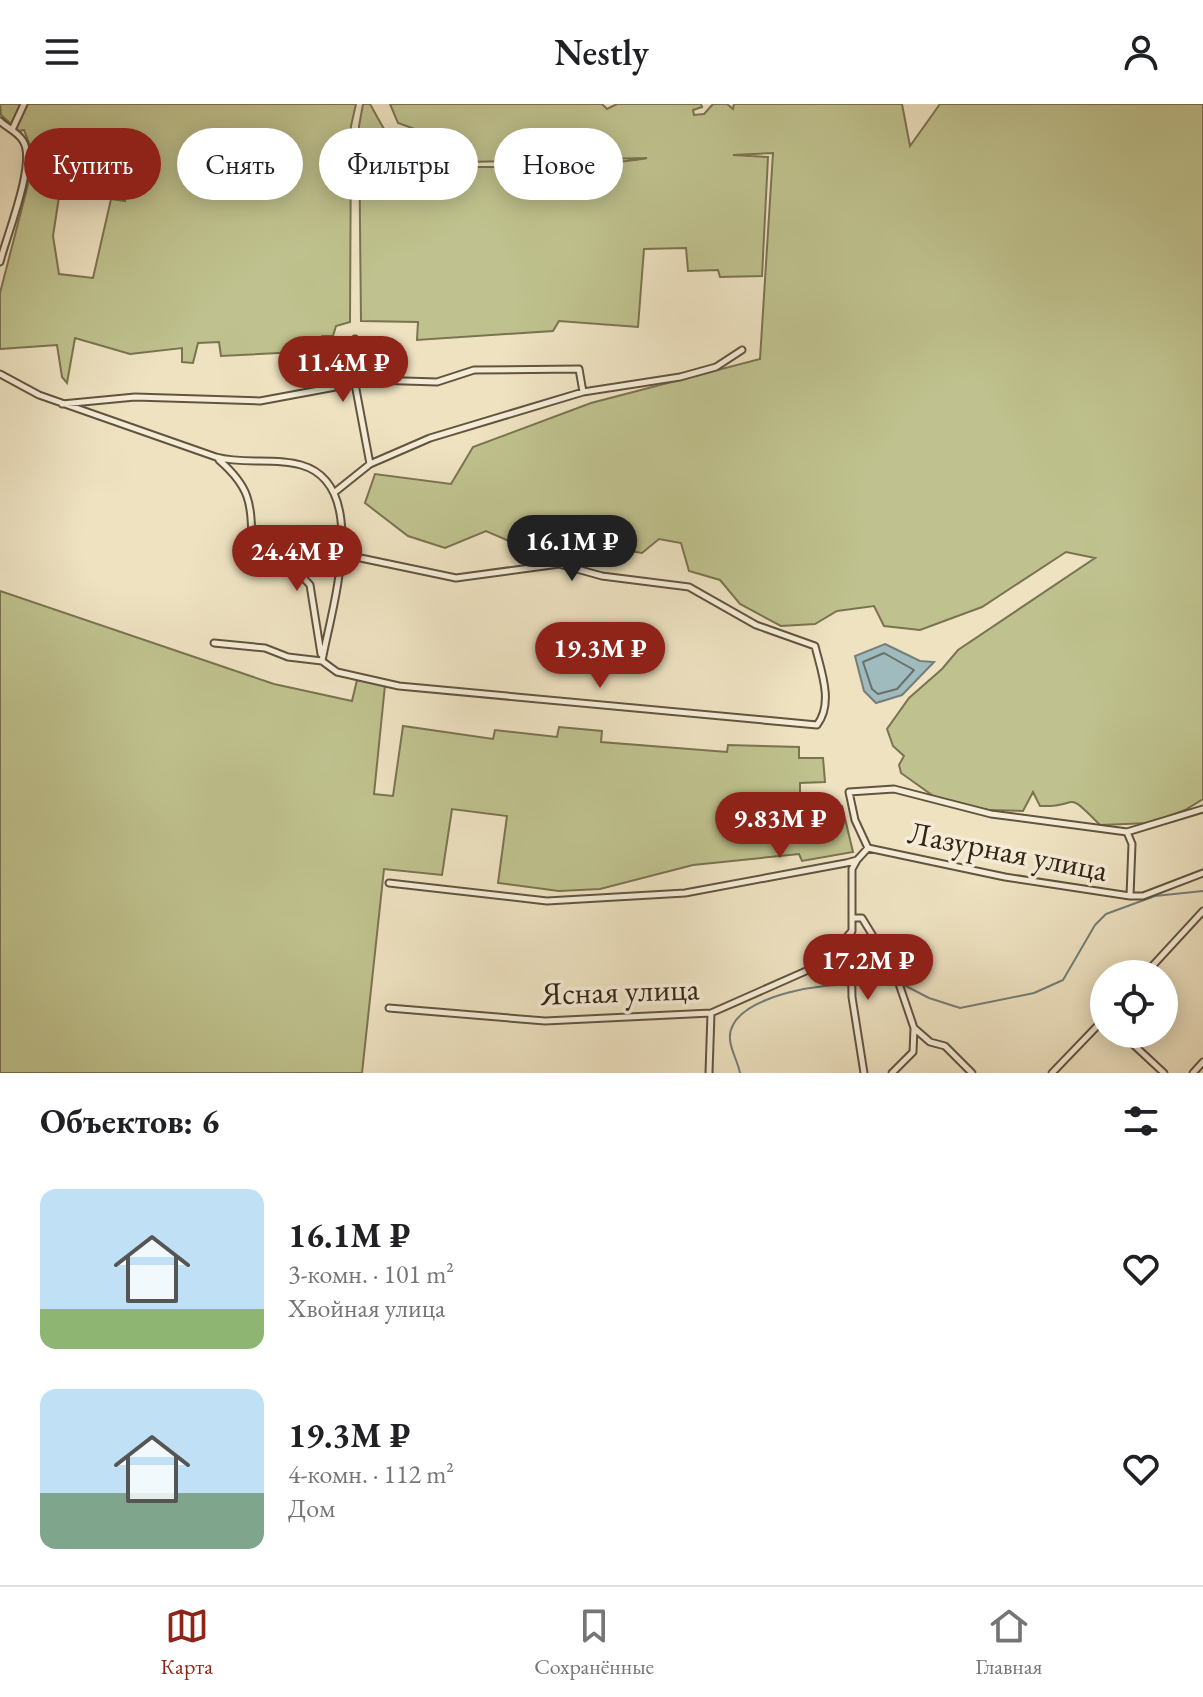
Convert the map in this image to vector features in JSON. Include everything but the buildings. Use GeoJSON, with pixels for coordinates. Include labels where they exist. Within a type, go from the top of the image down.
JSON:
{"type":"FeatureCollection","features":[{"type":"Feature","properties":{"kind":"street"},"geometry":{"type":"LineString","coordinates":[[12,130],[24,104]]}},
{"type":"Feature","properties":{"kind":"street"},"geometry":{"type":"LineString","coordinates":[[0,121],[27,149],[26,165],[0,262]]}},
{"type":"Feature","properties":{"kind":"street"},"geometry":{"type":"LineString","coordinates":[[355,339],[355,384],[370,464]]}},
{"type":"Feature","properties":{"kind":"street"},"geometry":{"type":"LineString","coordinates":[[335,492],[370,464],[430,438],[583,392],[680,377],[716,367],[742,350]]}},
{"type":"Feature","properties":{"kind":"street"},"geometry":{"type":"LineString","coordinates":[[62,404],[135,397],[260,401],[373,380],[437,382],[474,370],[579,369],[583,392]]}},
{"type":"Feature","properties":{"kind":"street"},"geometry":{"type":"LineString","coordinates":[[0,374],[62,404],[238,464],[304,465],[335,492],[343,516],[342,543],[322,661]]}},
{"type":"Feature","properties":{"kind":"street"},"geometry":{"type":"LineString","coordinates":[[216,457],[237,475],[249,496],[252,541],[269,557],[289,562],[310,585],[322,661]]}},
{"type":"Feature","properties":{"kind":"street"},"geometry":{"type":"LineString","coordinates":[[214,643],[265,648],[288,657],[322,661],[337,672],[399,686],[817,725],[827,706],[815,646],[756,625],[689,587],[602,576],[559,564],[456,578],[351,556],[342,543]]}},
{"type":"Feature","properties":{"kind":"street"},"geometry":{"type":"LineString","coordinates":[[868,848],[855,820],[849,792],[894,789],[991,814],[1127,832],[1203,809]]}},
{"type":"Feature","properties":{"kind":"street","name":"Лазурная улица"},"geometry":{"type":"LineString","coordinates":[[857,860],[868,848],[1005,877],[1130,896],[1132,844],[1127,832]]}},
{"type":"Feature","properties":{"kind":"street"},"geometry":{"type":"LineString","coordinates":[[389,883],[547,901],[685,893],[857,860]]}},
{"type":"Feature","properties":{"kind":"street"},"geometry":{"type":"LineString","coordinates":[[857,860],[852,869],[852,997],[864,1073]]}},
{"type":"Feature","properties":{"kind":"street"},"geometry":{"type":"LineString","coordinates":[[1130,896],[1143,896],[1203,873]]}},
{"type":"Feature","properties":{"kind":"street"},"geometry":{"type":"LineString","coordinates":[[1158,960],[1203,911]]}},
{"type":"Feature","properties":{"kind":"street"},"geometry":{"type":"LineString","coordinates":[[852,918],[862,918],[886,954],[914,1028],[913,1052],[892,1073]]}},
{"type":"Feature","properties":{"kind":"street","name":"Ясная улица"},"geometry":{"type":"LineString","coordinates":[[389,1008],[545,1021],[711,1013],[824,963],[851,933]]}},
{"type":"Feature","properties":{"kind":"street"},"geometry":{"type":"LineString","coordinates":[[709,1073],[711,1013]]}},
{"type":"Feature","properties":{"kind":"street"},"geometry":{"type":"LineString","coordinates":[[914,1028],[930,1042],[945,1046],[972,1073]]}},
{"type":"Feature","properties":{"kind":"street"},"geometry":{"type":"LineString","coordinates":[[1052,1073],[1090,1034]]}},
{"type":"Feature","properties":{"kind":"street"},"geometry":{"type":"LineString","coordinates":[[1137,1048],[1164,1073]]}},
{"type":"Feature","properties":{"kind":"street"},"geometry":{"type":"LineString","coordinates":[[1193,1073],[1203,1062]]}},
{"type":"Feature","properties":{"kind":"green space"},"geometry":{"type":"Polygon","coordinates":[[[0,104],[356,104],[351,128],[319,128],[319,200],[351,200],[350,322],[336,326],[333,336],[322,336],[318,351],[221,356],[219,342],[198,343],[193,363],[182,362],[182,348],[130,354],[75,338],[67,383],[62,377],[57,345],[0,349],[0,293],[24,200],[59,200],[53,236],[59,274],[93,278],[111,200],[161,200],[161,128],[24,128],[19,131],[1,115],[0,104]]]}},
{"type":"Feature","properties":{"kind":"green space"},"geometry":{"type":"Polygon","coordinates":[[[363,104],[370,104],[383,128],[359,126],[363,104]]]}},
{"type":"Feature","properties":{"kind":"green space"},"geometry":{"type":"Polygon","coordinates":[[[390,104],[602,104],[607,109],[617,104],[701,104],[702,107],[693,110],[694,115],[704,114],[713,104],[727,104],[733,109],[734,104],[902,104],[910,146],[940,104],[1203,104],[1203,799],[1185,810],[1151,823],[1100,825],[1076,803],[1040,806],[1033,792],[1023,811],[988,810],[939,800],[901,773],[899,765],[904,756],[893,746],[887,729],[909,698],[958,650],[1095,558],[1066,552],[982,607],[920,630],[884,626],[874,606],[837,611],[815,624],[781,626],[740,604],[720,580],[689,571],[681,543],[659,539],[642,553],[583,543],[559,523],[536,522],[532,551],[486,531],[445,548],[408,536],[365,503],[375,474],[451,484],[473,447],[591,403],[760,359],[773,153],[733,155],[768,157],[762,276],[720,277],[718,270],[688,271],[686,248],[644,249],[638,327],[559,321],[553,331],[417,340],[418,322],[361,321],[360,200],[478,200],[478,167],[494,167],[494,200],[623,200],[623,161],[647,158],[623,159],[623,128],[494,128],[494,161],[478,162],[478,128],[412,128],[398,123],[390,104]]]}},
{"type":"Feature","properties":{"kind":"green space"},"geometry":{"type":"Polygon","coordinates":[[[0,591],[274,684],[352,701],[357,680],[385,685],[374,794],[393,796],[403,726],[493,739],[495,730],[557,737],[559,727],[602,731],[601,742],[727,752],[728,745],[799,747],[799,758],[823,758],[825,782],[800,783],[800,810],[842,806],[853,852],[802,861],[799,854],[693,865],[600,889],[559,891],[498,883],[507,816],[452,809],[442,875],[384,869],[362,1073],[0,1073],[0,591]]]}},
{"type":"Feature","properties":{"kind":"water"},"geometry":{"type":"Polygon","coordinates":[[[885,644],[920,661],[934,662],[902,695],[876,703],[864,691],[855,656],[885,644]]]}},
{"type":"Feature","properties":{"kind":"waterway"},"geometry":{"type":"LineString","coordinates":[[902,984],[929,998],[960,1008],[1034,993],[1063,980],[1095,925],[1106,914],[1155,896],[1203,891]]}},
{"type":"Feature","properties":{"kind":"waterway"},"geometry":{"type":"LineString","coordinates":[[740,1073],[730,1043],[731,1031],[741,1015],[754,1006],[806,988],[853,986],[873,968],[896,981]]}}]}
